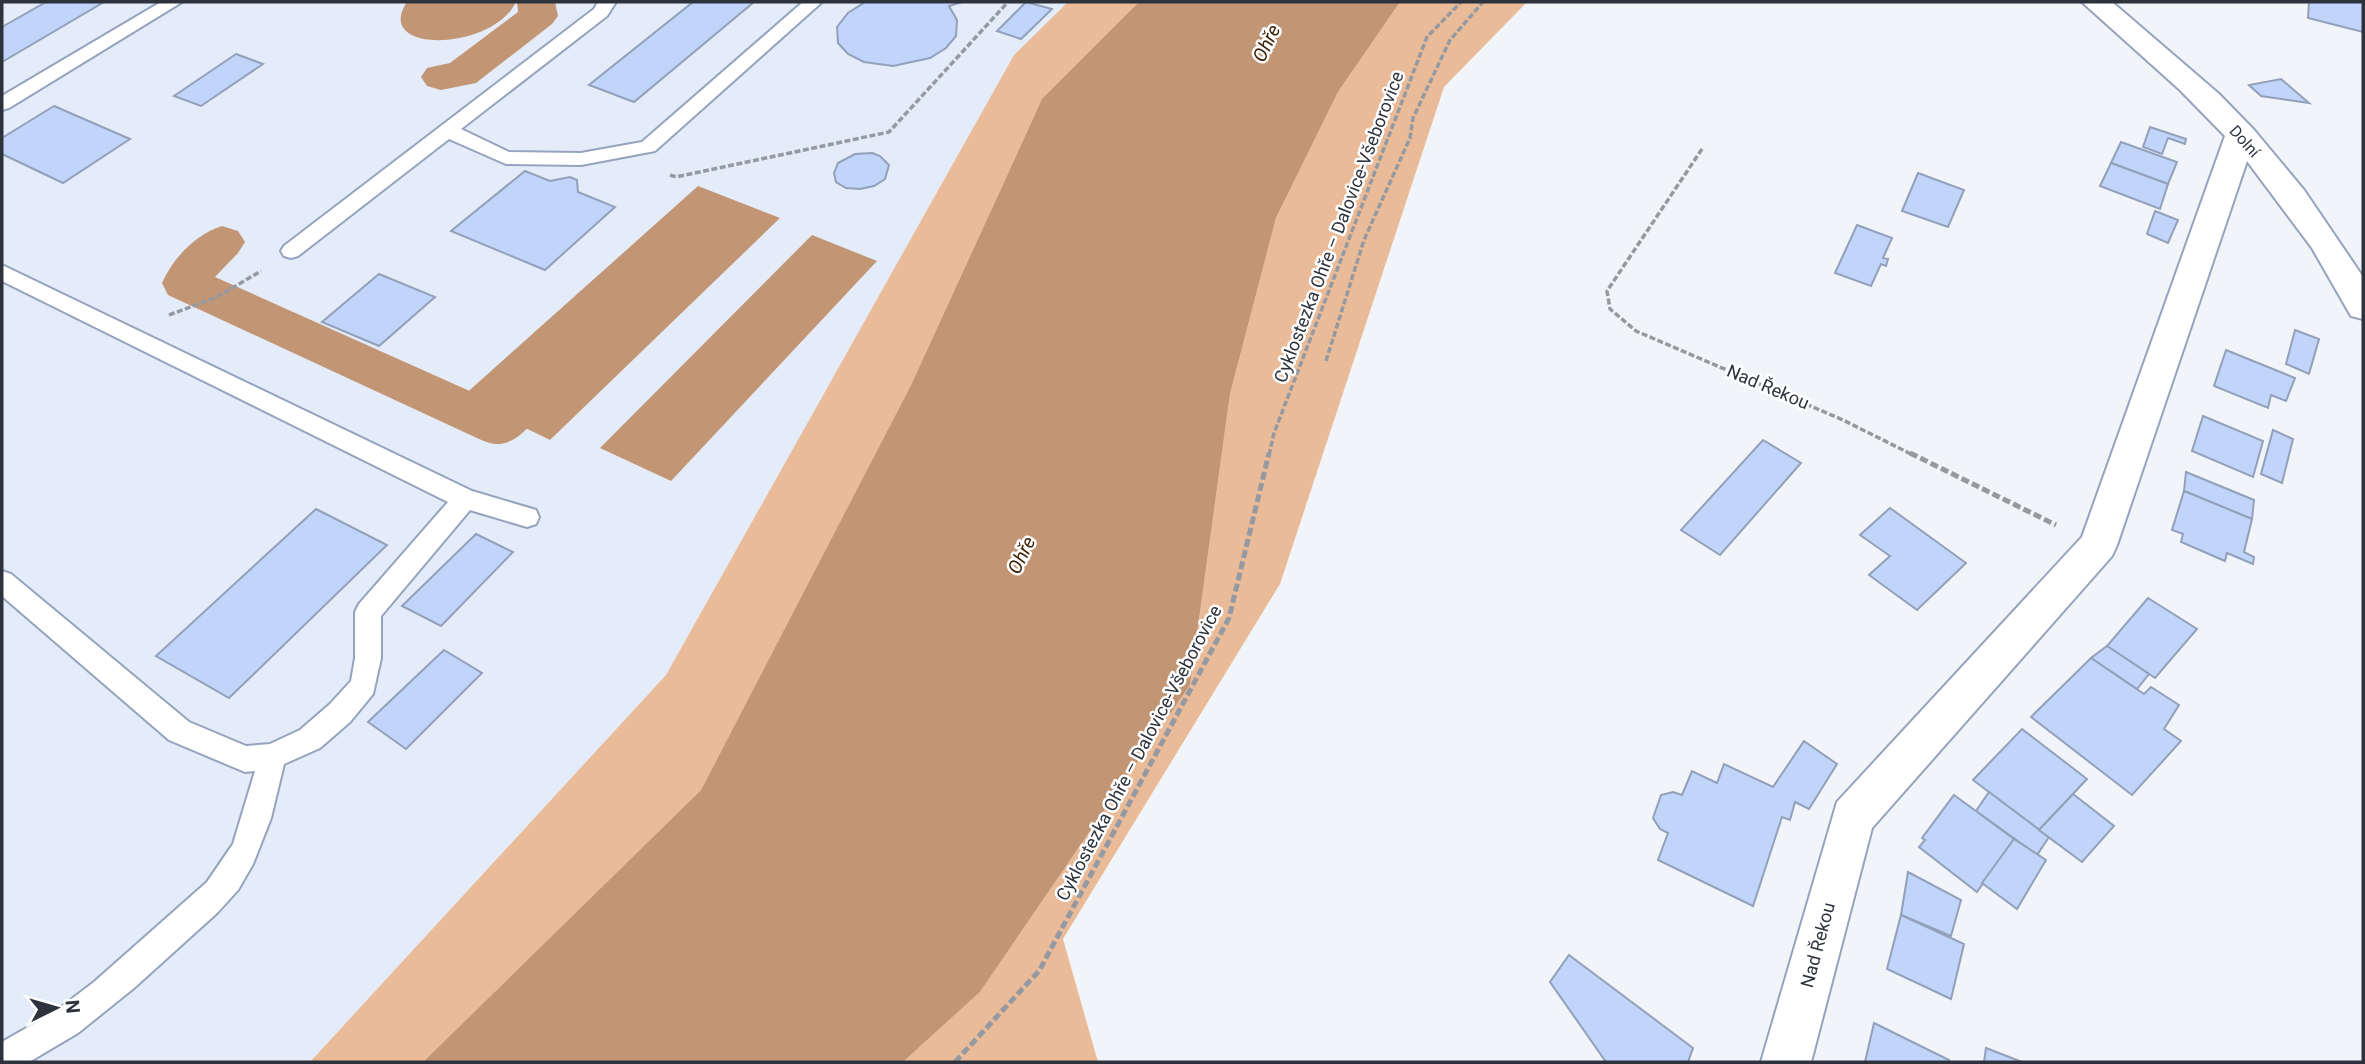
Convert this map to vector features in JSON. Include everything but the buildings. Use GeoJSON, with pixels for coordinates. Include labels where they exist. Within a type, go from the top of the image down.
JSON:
{"type":"FeatureCollection","features":[{"type":"Feature","properties":{"kind":"street","name":"Dolní"},"geometry":{"type":"LineString","coordinates":[[2096,2],[2194,89],[2241,135],[2295,200],[2346,274],[2363,307]]}},
{"type":"Feature","properties":{"kind":"street","name":"Nad Řekou"},"geometry":{"type":"LineString","coordinates":[[1786,1062],[1853,817],[2098,545],[2241,135]]}},
{"type":"Feature","properties":{"kind":"lane"},"geometry":{"type":"LineString","coordinates":[[2,104],[173,2]]}},
{"type":"Feature","properties":{"kind":"lane"},"geometry":{"type":"LineString","coordinates":[[291,251],[601,12],[607,2]]}},
{"type":"Feature","properties":{"kind":"lane"},"geometry":{"type":"LineString","coordinates":[[447,130],[506,158],[581,159],[648,147],[813,2]]}},
{"type":"Feature","properties":{"kind":"lane"},"geometry":{"type":"LineString","coordinates":[[2,272],[465,499],[527,517]]}},
{"type":"Feature","properties":{"kind":"lane"},"geometry":{"type":"LineString","coordinates":[[2,581],[179,731],[245,759],[272,756],[310,739],[340,713],[364,686],[368,658],[368,612],[412,564],[465,499]]}},
{"type":"Feature","properties":{"kind":"lane"},"geometry":{"type":"LineString","coordinates":[[2,1059],[40,1041],[91,1006],[210,901],[243,855],[263,795],[272,756]]}},
{"type":"Feature","properties":{"kind":"path"},"geometry":{"type":"LineString","coordinates":[[602,155],[676,177],[889,132],[1008,2]]}},
{"type":"Feature","properties":{"kind":"path","name":"Cyklostezka Ohře – Dalovice-Všeborovice"},"geometry":{"type":"LineString","coordinates":[[955,1062],[1039,971],[1229,618],[1274,433],[1427,37],[1461,2]]}},
{"type":"Feature","properties":{"kind":"path"},"geometry":{"type":"LineString","coordinates":[[1326,361],[1353,271],[1410,138],[1413,118],[1450,40],[1483,2]]}},
{"type":"Feature","properties":{"kind":"path","name":"Nad Řekou"},"geometry":{"type":"LineString","coordinates":[[1702,149],[1607,291],[1610,309],[1636,331],[1843,420],[2098,545]]}},
{"type":"Feature","properties":{"kind":"path"},"geometry":{"type":"LineString","coordinates":[[119,329],[204,305],[229,292],[291,251]]}},
{"type":"Feature","properties":{"kind":"shaded area"},"geometry":{"type":"Polygon","coordinates":[[[2,2],[1068,2],[1014,55],[666,675],[310,1062],[2,1062],[2,2]]]}},
{"type":"Feature","properties":{"kind":"shaded area"},"geometry":{"type":"Polygon","coordinates":[[[1068,2],[1141,2],[1036,112],[911,385],[701,790],[423,1062],[310,1062],[666,675],[1014,55],[1068,2]]]}},
{"type":"Feature","properties":{"kind":"shaded area"},"geometry":{"type":"Polygon","coordinates":[[[1400,2],[1527,2],[1444,87],[1280,584],[1063,939],[1098,1062],[903,1062],[980,992],[1190,685],[1230,394],[1276,218],[1338,92],[1400,2]]]}},
{"type":"Feature","properties":{"kind":"water"},"geometry":{"type":"Polygon","coordinates":[[[407,2],[516,2],[503,18],[484,30],[462,38],[439,40],[420,38],[406,31],[401,19],[407,2]]]}},
{"type":"Feature","properties":{"kind":"water","name":"Ohře"},"geometry":{"type":"Polygon","coordinates":[[[1139,2],[1400,2],[1338,92],[1276,218],[1230,394],[1190,685],[980,992],[903,1062],[423,1062],[701,790],[911,385],[1042,99],[1139,2]]]}},
{"type":"Feature","properties":{"kind":"water"},"geometry":{"type":"Polygon","coordinates":[[[698,186],[780,218],[550,440],[462,397],[698,186]]]}},
{"type":"Feature","properties":{"kind":"water"},"geometry":{"type":"Polygon","coordinates":[[[812,235],[877,261],[671,481],[600,448],[812,235]]]}},
{"type":"Feature","properties":{"kind":"waterway"},"geometry":{"type":"LineString","coordinates":[[441,77],[462,74],[538,16],[536,2]]}},
{"type":"Feature","properties":{"kind":"waterway"},"geometry":{"type":"LineString","coordinates":[[222,242],[185,283],[497,425],[516,409]]}}]}
